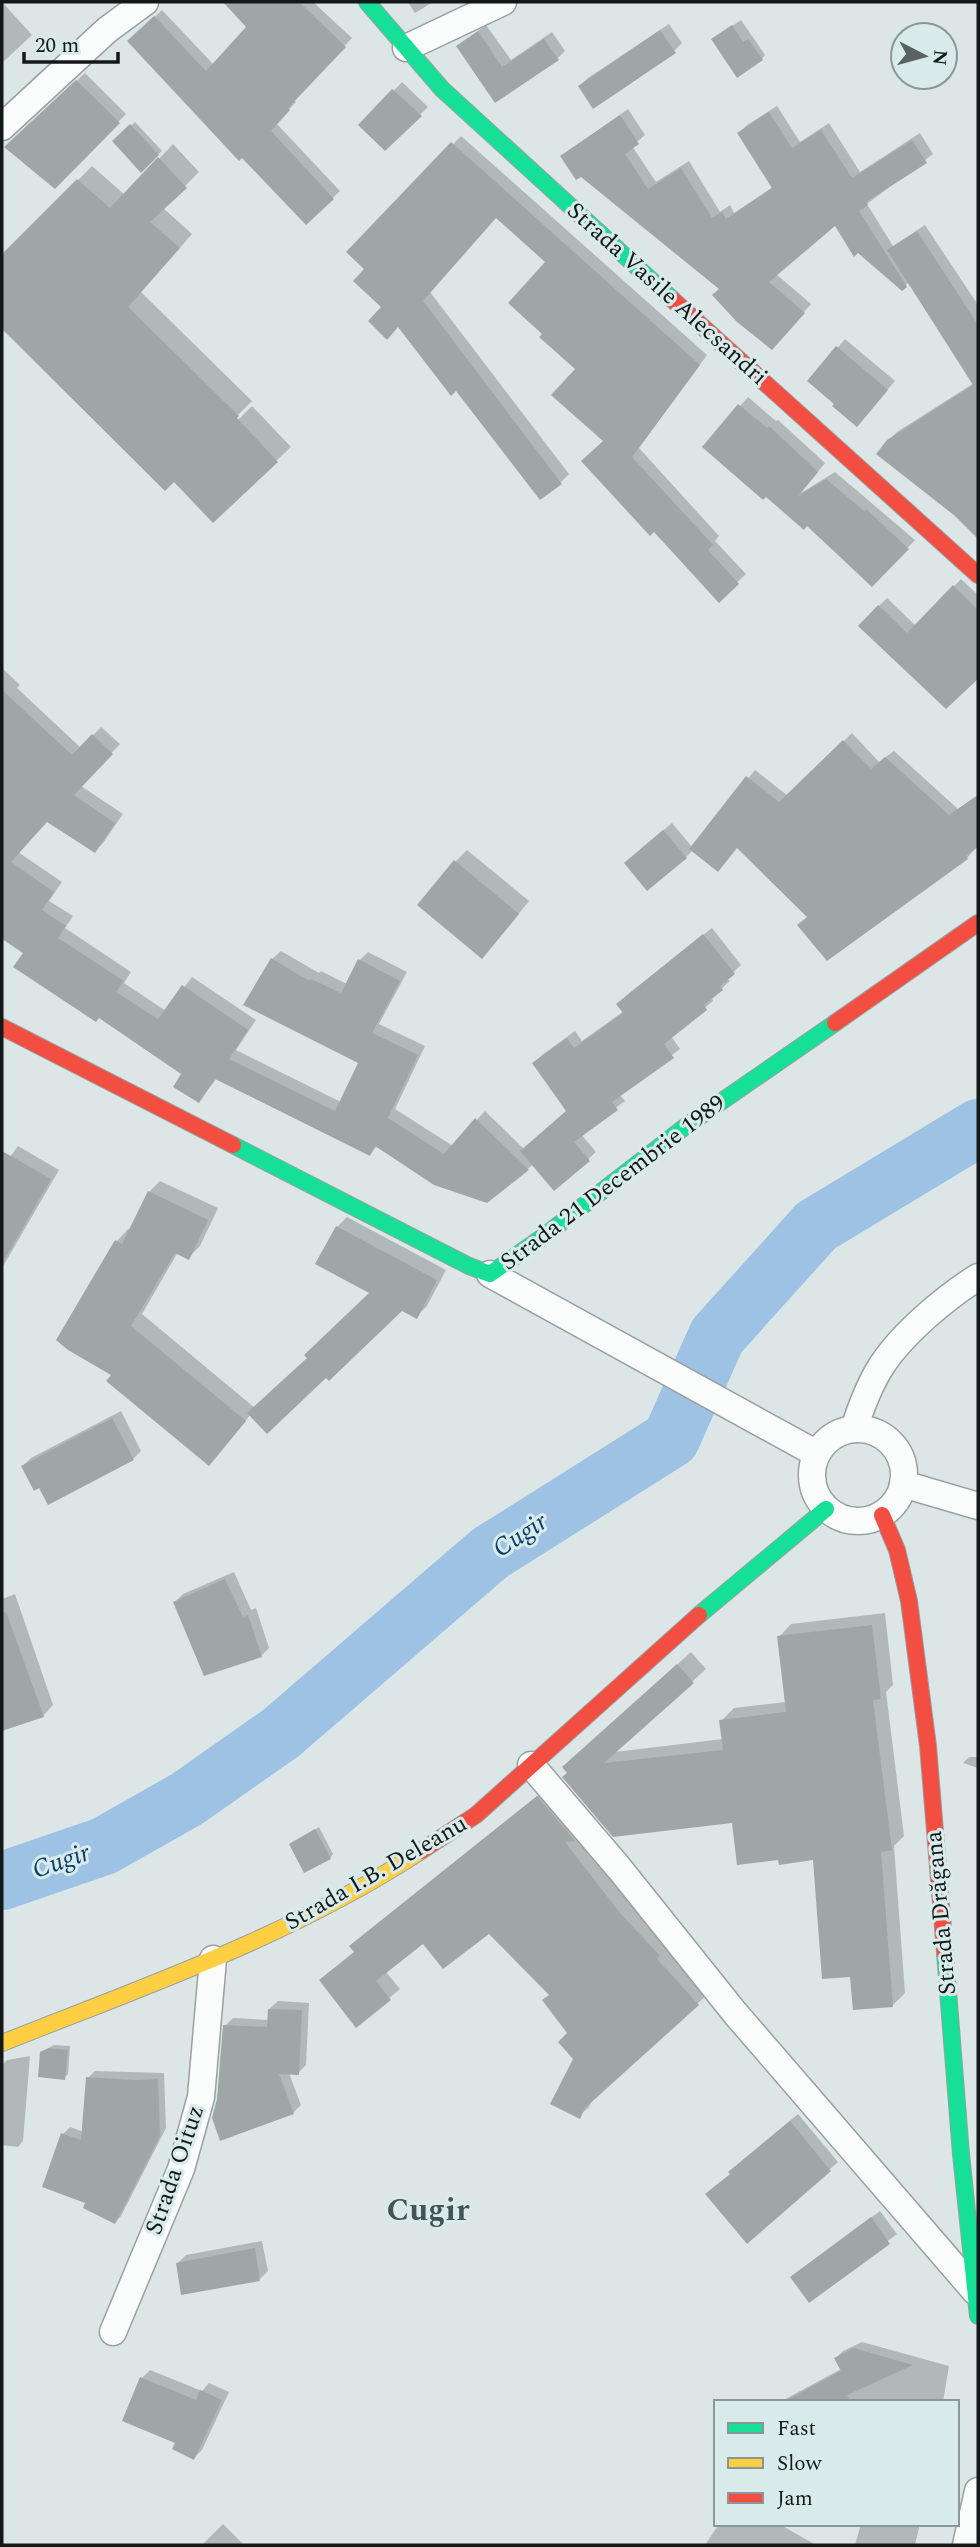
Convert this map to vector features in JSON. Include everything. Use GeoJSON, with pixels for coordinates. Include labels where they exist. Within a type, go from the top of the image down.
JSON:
{"type":"FeatureCollection","features":[{"type":"Feature","properties":{"kind":"street"},"geometry":{"type":"LineString","coordinates":[[2,127],[107,30],[145,2]]}},
{"type":"Feature","properties":{"kind":"street","name":"Strada Vasile Alecsandri"},"geometry":{"type":"LineString","coordinates":[[367,2],[442,89],[978,575]]}},
{"type":"Feature","properties":{"kind":"street"},"geometry":{"type":"LineString","coordinates":[[406,48],[503,2]]}},
{"type":"Feature","properties":{"kind":"street","name":"Strada 21 Decembrie 1989"},"geometry":{"type":"LineString","coordinates":[[2,1027],[469,1266],[490,1274],[544,1236],[686,1125],[978,923]]}},
{"type":"Feature","properties":{"kind":"street"},"geometry":{"type":"LineString","coordinates":[[490,1274],[817,1454]]}},
{"type":"Feature","properties":{"kind":"street"},"geometry":{"type":"LineString","coordinates":[[854,1429],[865,1396],[883,1364],[914,1329],[978,1277]]}},
{"type":"Feature","properties":{"kind":"street"},"geometry":{"type":"LineString","coordinates":[[854,1429],[875,1433],[892,1444],[902,1463],[903,1484],[899,1496],[882,1515],[868,1521],[838,1517],[826,1509],[817,1497],[812,1483],[817,1454],[832,1437],[854,1429]]}},
{"type":"Feature","properties":{"kind":"street"},"geometry":{"type":"LineString","coordinates":[[903,1484],[978,1506]]}},
{"type":"Feature","properties":{"kind":"street","name":"Strada I.B. Deleanu"},"geometry":{"type":"LineString","coordinates":[[2,2043],[214,1959],[304,1919],[396,1867],[476,1815],[731,1586],[826,1509]]}},
{"type":"Feature","properties":{"kind":"street","name":"Strada Drăgana"},"geometry":{"type":"LineString","coordinates":[[882,1515],[897,1550],[909,1601],[928,1746],[957,2107],[977,2304]]}},
{"type":"Feature","properties":{"kind":"street"},"geometry":{"type":"LineString","coordinates":[[531,1765],[619,1868],[735,2013],[977,2304]]}},
{"type":"Feature","properties":{"kind":"street","name":"Strada Oituz"},"geometry":{"type":"LineString","coordinates":[[113,2332],[181,2169],[201,2097],[214,1959]]}},
{"type":"Feature","properties":{"kind":"street"},"geometry":{"type":"LineString","coordinates":[[966,2545],[978,2491]]}},
{"type":"Feature","properties":{"kind":"building"},"geometry":{"type":"Polygon","coordinates":[[[223,2],[299,2],[346,47],[288,108],[290,110],[271,131],[334,199],[306,225],[242,158],[239,161],[127,41],[154,16],[206,71],[246,27],[223,2]]]}},
{"type":"Feature","properties":{"kind":"building"},"geometry":{"type":"Polygon","coordinates":[[[732,25],[743,42],[748,39],[763,60],[737,78],[711,39],[732,25]]]}},
{"type":"Feature","properties":{"kind":"building"},"geometry":{"type":"Polygon","coordinates":[[[660,30],[676,53],[593,109],[578,86],[660,30]]]}},
{"type":"Feature","properties":{"kind":"building"},"geometry":{"type":"Polygon","coordinates":[[[478,31],[502,67],[544,39],[559,60],[495,103],[456,46],[478,31]]]}},
{"type":"Feature","properties":{"kind":"building"},"geometry":{"type":"Polygon","coordinates":[[[76,80],[120,123],[55,189],[4,147],[76,80]]]}},
{"type":"Feature","properties":{"kind":"building"},"geometry":{"type":"Polygon","coordinates":[[[392,89],[422,116],[385,151],[358,125],[392,89]]]}},
{"type":"Feature","properties":{"kind":"building"},"geometry":{"type":"Polygon","coordinates":[[[769,112],[792,148],[821,130],[852,178],[912,140],[927,163],[866,202],[868,205],[859,211],[907,287],[902,291],[858,253],[854,257],[835,226],[769,282],[805,313],[772,350],[737,322],[712,295],[719,289],[581,177],[576,180],[560,156],[620,115],[639,144],[625,154],[648,189],[681,168],[712,218],[722,212],[726,219],[772,188],[737,133],[769,112]]]}},
{"type":"Feature","properties":{"kind":"building"},"geometry":{"type":"Polygon","coordinates":[[[130,124],[159,155],[141,173],[112,141],[130,124]]]}},
{"type":"Feature","properties":{"kind":"building"},"geometry":{"type":"Polygon","coordinates":[[[451,142],[700,365],[632,457],[713,545],[708,550],[739,584],[719,603],[654,532],[650,536],[581,461],[603,441],[551,395],[575,369],[539,337],[542,334],[508,303],[545,262],[496,218],[423,301],[562,484],[540,500],[456,391],[451,396],[398,327],[387,340],[368,321],[381,307],[353,281],[364,269],[346,252],[451,142]]]}},
{"type":"Feature","properties":{"kind":"building"},"geometry":{"type":"Polygon","coordinates":[[[158,157],[187,188],[150,222],[180,248],[128,307],[239,416],[237,418],[278,462],[213,523],[174,482],[165,491],[2,329],[2,254],[77,179],[110,208],[158,157]]]}},
{"type":"Feature","properties":{"kind":"building"},"geometry":{"type":"Polygon","coordinates":[[[917,231],[978,325],[978,539],[955,516],[876,454],[887,440],[973,385],[887,250],[917,231]]]}},
{"type":"Feature","properties":{"kind":"building"},"geometry":{"type":"Polygon","coordinates":[[[836,346],[888,390],[857,427],[807,381],[836,346]]]}},
{"type":"Feature","properties":{"kind":"building"},"geometry":{"type":"Polygon","coordinates":[[[738,404],[767,428],[769,426],[818,472],[798,496],[826,479],[864,511],[866,509],[909,549],[872,587],[807,526],[804,530],[766,497],[763,500],[702,447],[738,404]]]}},
{"type":"Feature","properties":{"kind":"building"},"geometry":{"type":"Polygon","coordinates":[[[953,585],[978,610],[978,679],[946,709],[858,626],[878,605],[907,633],[953,585]]]}},
{"type":"Feature","properties":{"kind":"building"},"geometry":{"type":"Polygon","coordinates":[[[2,690],[72,755],[92,734],[113,754],[74,795],[115,823],[95,853],[47,822],[11,862],[54,892],[42,910],[66,926],[58,938],[124,981],[116,992],[158,1019],[182,985],[248,1030],[229,1059],[335,1111],[358,1063],[243,1005],[271,958],[309,981],[311,979],[341,993],[358,959],[400,981],[372,1033],[418,1055],[388,1118],[444,1154],[475,1118],[529,1170],[487,1203],[434,1185],[375,1146],[370,1156],[215,1079],[199,1103],[173,1087],[181,1074],[99,1018],[96,1022],[13,967],[23,953],[2,939],[2,690]]]}},
{"type":"Feature","properties":{"kind":"building"},"geometry":{"type":"Polygon","coordinates":[[[843,740],[871,769],[885,757],[949,815],[978,795],[978,847],[966,856],[968,859],[827,961],[797,925],[807,917],[737,848],[718,872],[689,849],[746,776],[779,802],[843,740]]]}},
{"type":"Feature","properties":{"kind":"building"},"geometry":{"type":"Polygon","coordinates":[[[663,830],[687,858],[647,891],[624,863],[663,830]]]}},
{"type":"Feature","properties":{"kind":"building"},"geometry":{"type":"Polygon","coordinates":[[[454,860],[519,914],[482,959],[417,905],[454,860]]]}},
{"type":"Feature","properties":{"kind":"building"},"geometry":{"type":"Polygon","coordinates":[[[703,934],[735,974],[720,986],[723,990],[704,1005],[707,1010],[664,1044],[674,1058],[612,1102],[618,1110],[574,1142],[590,1161],[554,1191],[520,1151],[566,1111],[532,1063],[567,1038],[574,1048],[623,1013],[616,1004],[703,934]]]}},
{"type":"Feature","properties":{"kind":"building"},"geometry":{"type":"Polygon","coordinates":[[[2,1151],[51,1179],[2,1264],[2,1151]]]}},
{"type":"Feature","properties":{"kind":"building"},"geometry":{"type":"Polygon","coordinates":[[[148,1191],[208,1220],[189,1260],[175,1253],[131,1326],[246,1421],[209,1466],[106,1381],[111,1375],[56,1340],[115,1240],[122,1244],[148,1191]]]}},
{"type":"Feature","properties":{"kind":"building"},"geometry":{"type":"Polygon","coordinates":[[[336,1226],[437,1280],[417,1319],[402,1311],[329,1381],[326,1378],[267,1434],[247,1413],[307,1358],[304,1355],[369,1293],[315,1264],[336,1226]]]}},
{"type":"Feature","properties":{"kind":"building"},"geometry":{"type":"Polygon","coordinates":[[[112,1418],[134,1460],[48,1505],[39,1488],[34,1491],[21,1466],[112,1418]]]}},
{"type":"Feature","properties":{"kind":"building"},"geometry":{"type":"Polygon","coordinates":[[[225,1579],[243,1617],[248,1615],[262,1657],[204,1676],[173,1602],[225,1579]]]}},
{"type":"Feature","properties":{"kind":"building"},"geometry":{"type":"Polygon","coordinates":[[[6,1612],[44,1717],[2,1731],[2,1613],[6,1612]]]}},
{"type":"Feature","properties":{"kind":"building"},"geometry":{"type":"Polygon","coordinates":[[[872,1625],[881,1699],[873,1700],[892,1850],[881,1852],[893,2007],[853,2010],[850,1977],[822,1979],[813,1860],[779,1865],[778,1860],[737,1865],[732,1823],[613,1837],[562,1777],[567,1773],[562,1767],[677,1664],[694,1683],[604,1763],[723,1750],[719,1720],[786,1712],[777,1636],[872,1625]]]}},
{"type":"Feature","properties":{"kind":"building"},"geometry":{"type":"Polygon","coordinates":[[[537,1796],[575,1841],[565,1842],[620,1913],[660,1956],[657,1959],[699,2005],[585,2108],[580,2119],[550,2104],[573,2059],[558,2042],[567,2033],[542,2000],[549,1995],[489,1934],[443,1969],[423,1944],[376,1981],[391,2000],[356,2028],[319,1980],[354,1952],[349,1946],[537,1796]]]}},
{"type":"Feature","properties":{"kind":"building"},"geometry":{"type":"Polygon","coordinates":[[[315,1829],[331,1859],[304,1873],[289,1844],[315,1829]]]}},
{"type":"Feature","properties":{"kind":"building"},"geometry":{"type":"Polygon","coordinates":[[[268,2009],[302,2010],[299,2075],[279,2074],[294,2114],[220,2141],[212,2118],[217,2099],[223,2025],[267,2027],[268,2009]]]}},
{"type":"Feature","properties":{"kind":"building"},"geometry":{"type":"Polygon","coordinates":[[[49,2048],[68,2050],[65,2080],[38,2077],[40,2052],[49,2048]]]}},
{"type":"Feature","properties":{"kind":"building"},"geometry":{"type":"Polygon","coordinates":[[[86,2077],[158,2079],[160,2136],[115,2224],[83,2208],[85,2203],[42,2187],[61,2133],[81,2140],[86,2077]]]}},
{"type":"Feature","properties":{"kind":"building"},"geometry":{"type":"Polygon","coordinates":[[[790,2121],[831,2171],[747,2244],[705,2194],[790,2121]]]}},
{"type":"Feature","properties":{"kind":"building"},"geometry":{"type":"Polygon","coordinates":[[[871,2217],[890,2244],[809,2303],[790,2277],[871,2217]]]}},
{"type":"Feature","properties":{"kind":"building"},"geometry":{"type":"Polygon","coordinates":[[[255,2248],[260,2281],[181,2295],[176,2263],[255,2248]]]}},
{"type":"Feature","properties":{"kind":"building"},"geometry":{"type":"Polygon","coordinates":[[[854,2348],[913,2365],[847,2395],[850,2400],[787,2400],[841,2371],[834,2358],[854,2348]]]}},
{"type":"Feature","properties":{"kind":"building"},"geometry":{"type":"Polygon","coordinates":[[[140,2377],[196,2400],[200,2390],[222,2400],[194,2460],[172,2449],[175,2443],[122,2421],[140,2377]]]}},
{"type":"Feature","properties":{"kind":"waterway","name":"Cugir"},"geometry":{"type":"LineString","coordinates":[[2,1881],[104,1846],[187,1799],[281,1733],[490,1553],[671,1439],[717,1336],[816,1226],[978,1128]]}},
{"type":"Feature","properties":{"kind":"traffic: fast"},"geometry":{"type":"LineString","coordinates":[[367,2],[442,89],[673,300]]}},
{"type":"Feature","properties":{"kind":"traffic: fast"},"geometry":{"type":"LineString","coordinates":[[233,1145],[469,1266],[490,1274],[544,1236],[686,1126],[835,1023]]}},
{"type":"Feature","properties":{"kind":"traffic: fast"},"geometry":{"type":"LineString","coordinates":[[699,1615],[826,1509]]}},
{"type":"Feature","properties":{"kind":"traffic: fast"},"geometry":{"type":"LineString","coordinates":[[945,1953],[961,2154],[978,2316]]}},
{"type":"Feature","properties":{"kind":"traffic: slow"},"geometry":{"type":"LineString","coordinates":[[2,2043],[163,1980],[269,1934],[321,1909],[421,1851]]}},
{"type":"Feature","properties":{"kind":"traffic: jam"},"geometry":{"type":"LineString","coordinates":[[673,300],[978,575]]}},
{"type":"Feature","properties":{"kind":"traffic: jam"},"geometry":{"type":"LineString","coordinates":[[835,1023],[978,923]]}},
{"type":"Feature","properties":{"kind":"traffic: jam"},"geometry":{"type":"LineString","coordinates":[[2,1027],[233,1145]]}},
{"type":"Feature","properties":{"kind":"traffic: jam"},"geometry":{"type":"LineString","coordinates":[[882,1515],[897,1550],[909,1601],[928,1746],[945,1953]]}},
{"type":"Feature","properties":{"kind":"traffic: jam"},"geometry":{"type":"LineString","coordinates":[[421,1851],[476,1815],[699,1615]]}},
{"type":"Feature","properties":{"kind":"district","name":"Cugir"},"geometry":{"type":"Point","coordinates":[428,2210]}}]}
